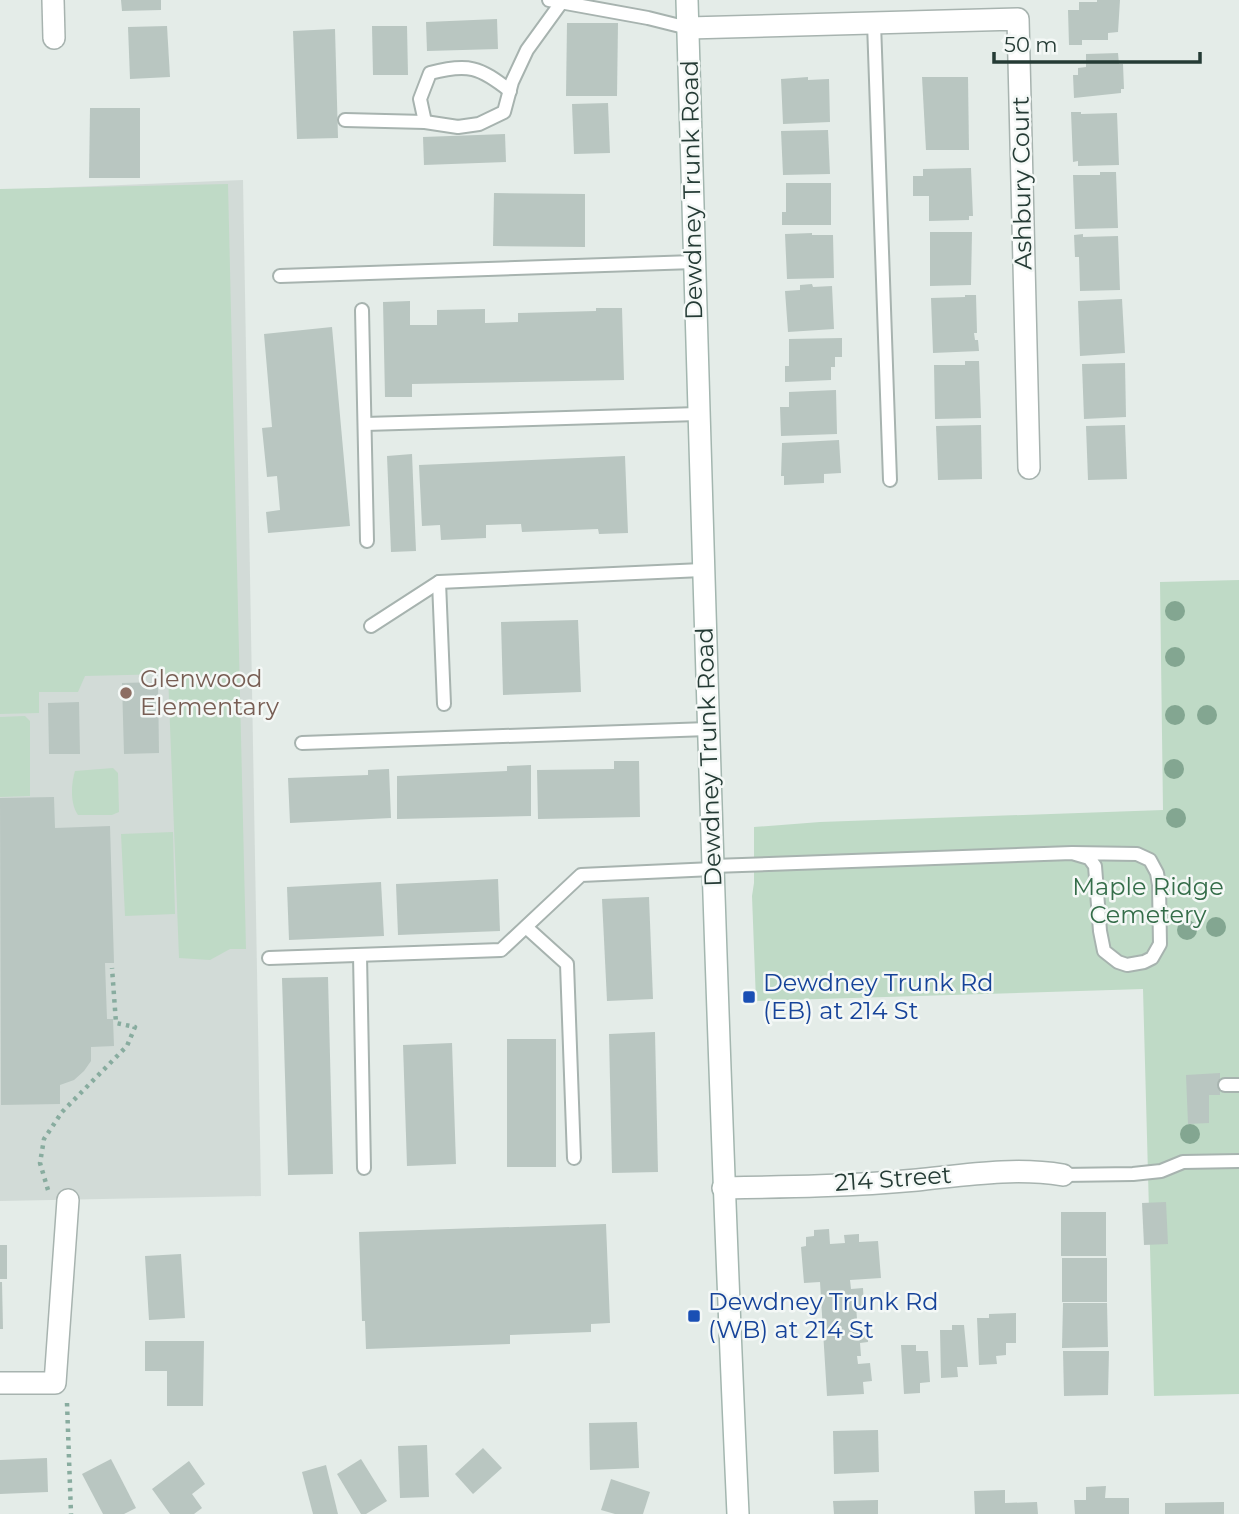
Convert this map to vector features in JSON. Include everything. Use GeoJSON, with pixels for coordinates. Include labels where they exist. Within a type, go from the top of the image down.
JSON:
{"type":"FeatureCollection","features":[{"type":"Feature","properties":{"kind":"main road"},"geometry":{"type":"LineString","coordinates":[[53,0],[54,38]]}},
{"type":"Feature","properties":{"kind":"main road","name":"Dewdney Trunk Road"},"geometry":{"type":"LineString","coordinates":[[687,0],[702,570],[723,1188],[738,1514]]}},
{"type":"Feature","properties":{"kind":"main road","name":"Ashbury Court"},"geometry":{"type":"LineString","coordinates":[[688,28],[1018,19],[1029,468]]}},
{"type":"Feature","properties":{"kind":"main road","name":"214 Street"},"geometry":{"type":"LineString","coordinates":[[723,1188],[917,1180],[972,1173],[1039,1172],[1063,1175]]}},
{"type":"Feature","properties":{"kind":"main road"},"geometry":{"type":"LineString","coordinates":[[0,1384],[61,1391],[58,1199]]}},
{"type":"Feature","properties":{"kind":"lane"},"geometry":{"type":"LineString","coordinates":[[345,120],[425,122],[458,127],[479,124],[505,112],[510,91],[527,50],[555,1],[688,28]]}},
{"type":"Feature","properties":{"kind":"lane"},"geometry":{"type":"LineString","coordinates":[[874,23],[890,480]]}},
{"type":"Feature","properties":{"kind":"lane"},"geometry":{"type":"LineString","coordinates":[[425,122],[420,99],[430,74],[457,67],[479,69],[510,91]]}},
{"type":"Feature","properties":{"kind":"lane"},"geometry":{"type":"LineString","coordinates":[[281,276],[694,262]]}},
{"type":"Feature","properties":{"kind":"lane"},"geometry":{"type":"LineString","coordinates":[[362,310],[367,541]]}},
{"type":"Feature","properties":{"kind":"lane"},"geometry":{"type":"LineString","coordinates":[[365,424],[698,414]]}},
{"type":"Feature","properties":{"kind":"lane"},"geometry":{"type":"LineString","coordinates":[[371,626],[439,582],[702,570]]}},
{"type":"Feature","properties":{"kind":"lane"},"geometry":{"type":"LineString","coordinates":[[439,582],[444,704]]}},
{"type":"Feature","properties":{"kind":"lane"},"geometry":{"type":"LineString","coordinates":[[302,743],[708,729]]}},
{"type":"Feature","properties":{"kind":"lane"},"geometry":{"type":"LineString","coordinates":[[269,958],[501,950],[581,875],[713,868],[1072,853],[1128,852],[1150,860],[1157,873],[1160,944],[1152,958],[1127,965],[1118,962],[1104,951],[1095,866],[1089,858],[1072,853]]}},
{"type":"Feature","properties":{"kind":"lane"},"geometry":{"type":"LineString","coordinates":[[526,927],[567,964],[574,1158]]}},
{"type":"Feature","properties":{"kind":"lane"},"geometry":{"type":"LineString","coordinates":[[359,955],[364,1168]]}},
{"type":"Feature","properties":{"kind":"lane"},"geometry":{"type":"LineString","coordinates":[[1225,1085],[1239,1085]]}},
{"type":"Feature","properties":{"kind":"lane"},"geometry":{"type":"LineString","coordinates":[[1063,1175],[1133,1174],[1161,1171],[1183,1162],[1239,1161]]}},
{"type":"Feature","properties":{"kind":"path"},"geometry":{"type":"LineString","coordinates":[[58,1199],[40,1163],[44,1139],[62,1112],[127,1046],[135,1027],[116,1023],[112,968]]}},
{"type":"Feature","properties":{"kind":"path"},"geometry":{"type":"LineString","coordinates":[[61,1391],[71,1514]]}},
{"type":"Feature","properties":{"kind":"shaded area","name":"Glenwood Elementary"},"geometry":{"type":"Polygon","coordinates":[[[243,180],[261,1196],[0,1201],[0,190],[243,180]]]}},
{"type":"Feature","properties":{"kind":"green space"},"geometry":{"type":"Polygon","coordinates":[[[228,184],[246,949],[230,949],[210,960],[179,958],[168,674],[85,676],[78,692],[39,692],[39,713],[0,714],[0,189],[228,184]]]}},
{"type":"Feature","properties":{"kind":"green space","name":"Maple Ridge Cemetery"},"geometry":{"type":"Polygon","coordinates":[[[1239,580],[1239,1394],[1154,1396],[1143,989],[756,1001],[752,896],[754,827],[820,822],[1163,810],[1160,582],[1239,580]]]}},
{"type":"Feature","properties":{"kind":"green space"},"geometry":{"type":"Polygon","coordinates":[[[25,716],[30,721],[30,796],[0,797],[0,717],[25,716]]]}},
{"type":"Feature","properties":{"kind":"green space"},"geometry":{"type":"Polygon","coordinates":[[[113,768],[118,773],[119,812],[112,815],[78,815],[72,794],[75,771],[113,768]]]}},
{"type":"Feature","properties":{"kind":"green space"},"geometry":{"type":"Polygon","coordinates":[[[173,832],[175,914],[125,916],[121,834],[173,832]]]}},
{"type":"Feature","properties":{"kind":"building"},"geometry":{"type":"Polygon","coordinates":[[[121,0],[161,0],[161,10],[122,11],[121,0]]]}},
{"type":"Feature","properties":{"kind":"building"},"geometry":{"type":"Polygon","coordinates":[[[1120,0],[1118,32],[1108,33],[1108,40],[1082,40],[1082,45],[1069,45],[1068,10],[1079,10],[1079,2],[1120,0]]]}},
{"type":"Feature","properties":{"kind":"building"},"geometry":{"type":"Polygon","coordinates":[[[497,19],[498,49],[427,51],[426,22],[497,19]]]}},
{"type":"Feature","properties":{"kind":"building"},"geometry":{"type":"Polygon","coordinates":[[[567,23],[618,23],[617,96],[566,96],[567,23]]]}},
{"type":"Feature","properties":{"kind":"building"},"geometry":{"type":"Polygon","coordinates":[[[167,26],[170,77],[130,79],[128,27],[167,26]]]}},
{"type":"Feature","properties":{"kind":"building"},"geometry":{"type":"Polygon","coordinates":[[[372,26],[407,26],[408,75],[373,75],[372,26]]]}},
{"type":"Feature","properties":{"kind":"building"},"geometry":{"type":"Polygon","coordinates":[[[335,29],[338,138],[297,139],[293,31],[335,29]]]}},
{"type":"Feature","properties":{"kind":"building"},"geometry":{"type":"Polygon","coordinates":[[[1118,53],[1119,64],[1123,64],[1124,89],[1121,89],[1121,93],[1074,98],[1073,75],[1078,75],[1078,68],[1086,67],[1086,54],[1118,53]]]}},
{"type":"Feature","properties":{"kind":"building"},"geometry":{"type":"Polygon","coordinates":[[[808,77],[808,80],[829,79],[830,122],[783,124],[781,79],[808,77]]]}},
{"type":"Feature","properties":{"kind":"building"},"geometry":{"type":"Polygon","coordinates":[[[922,77],[968,77],[969,150],[926,150],[922,77]]]}},
{"type":"Feature","properties":{"kind":"building"},"geometry":{"type":"Polygon","coordinates":[[[608,103],[610,153],[574,154],[572,104],[608,103]]]}},
{"type":"Feature","properties":{"kind":"building"},"geometry":{"type":"Polygon","coordinates":[[[90,108],[140,108],[140,178],[89,178],[90,108]]]}},
{"type":"Feature","properties":{"kind":"building"},"geometry":{"type":"Polygon","coordinates":[[[1071,112],[1117,113],[1119,165],[1078,166],[1078,161],[1073,162],[1071,112]]]}},
{"type":"Feature","properties":{"kind":"building"},"geometry":{"type":"Polygon","coordinates":[[[828,130],[830,174],[783,175],[781,131],[828,130]]]}},
{"type":"Feature","properties":{"kind":"building"},"geometry":{"type":"Polygon","coordinates":[[[505,134],[506,162],[424,165],[423,137],[505,134]]]}},
{"type":"Feature","properties":{"kind":"building"},"geometry":{"type":"Polygon","coordinates":[[[971,168],[973,216],[969,216],[969,220],[929,221],[929,196],[913,196],[913,176],[923,176],[923,169],[971,168]]]}},
{"type":"Feature","properties":{"kind":"building"},"geometry":{"type":"Polygon","coordinates":[[[1100,172],[1116,172],[1118,228],[1075,229],[1073,175],[1100,175],[1100,172]]]}},
{"type":"Feature","properties":{"kind":"building"},"geometry":{"type":"Polygon","coordinates":[[[786,183],[831,183],[831,225],[782,225],[782,212],[786,212],[786,183]]]}},
{"type":"Feature","properties":{"kind":"building"},"geometry":{"type":"Polygon","coordinates":[[[494,193],[585,194],[585,247],[493,246],[494,193]]]}},
{"type":"Feature","properties":{"kind":"building"},"geometry":{"type":"Polygon","coordinates":[[[930,232],[972,232],[971,285],[930,286],[930,232]]]}},
{"type":"Feature","properties":{"kind":"building"},"geometry":{"type":"Polygon","coordinates":[[[785,234],[833,235],[834,278],[787,279],[785,234]]]}},
{"type":"Feature","properties":{"kind":"building"},"geometry":{"type":"Polygon","coordinates":[[[1083,234],[1083,237],[1118,236],[1120,290],[1080,291],[1079,257],[1075,257],[1074,235],[1083,234]]]}},
{"type":"Feature","properties":{"kind":"building"},"geometry":{"type":"Polygon","coordinates":[[[812,284],[813,287],[832,286],[834,329],[788,332],[785,291],[800,290],[800,285],[812,284]]]}},
{"type":"Feature","properties":{"kind":"building"},"geometry":{"type":"Polygon","coordinates":[[[976,295],[977,333],[974,333],[979,351],[933,353],[931,298],[976,295]]]}},
{"type":"Feature","properties":{"kind":"building"},"geometry":{"type":"Polygon","coordinates":[[[1122,299],[1125,353],[1080,356],[1078,301],[1122,299]]]}},
{"type":"Feature","properties":{"kind":"building"},"geometry":{"type":"Polygon","coordinates":[[[410,301],[410,325],[437,325],[437,310],[485,309],[485,323],[518,322],[518,313],[622,308],[624,380],[412,384],[412,397],[385,397],[383,302],[410,301]]]}},
{"type":"Feature","properties":{"kind":"building"},"geometry":{"type":"Polygon","coordinates":[[[332,327],[350,526],[268,533],[266,512],[280,510],[277,476],[267,477],[262,428],[272,427],[264,334],[332,327]]]}},
{"type":"Feature","properties":{"kind":"building"},"geometry":{"type":"Polygon","coordinates":[[[842,338],[842,357],[835,357],[835,367],[831,367],[831,380],[785,382],[785,366],[789,366],[789,339],[842,338]]]}},
{"type":"Feature","properties":{"kind":"building"},"geometry":{"type":"Polygon","coordinates":[[[965,361],[979,361],[981,418],[935,419],[934,365],[965,365],[965,361]]]}},
{"type":"Feature","properties":{"kind":"building"},"geometry":{"type":"Polygon","coordinates":[[[1125,363],[1126,417],[1084,419],[1082,364],[1125,363]]]}},
{"type":"Feature","properties":{"kind":"building"},"geometry":{"type":"Polygon","coordinates":[[[836,390],[837,434],[781,436],[780,407],[789,407],[789,392],[836,390]]]}},
{"type":"Feature","properties":{"kind":"building"},"geometry":{"type":"Polygon","coordinates":[[[981,425],[982,479],[938,480],[936,426],[981,425]]]}},
{"type":"Feature","properties":{"kind":"building"},"geometry":{"type":"Polygon","coordinates":[[[1125,425],[1127,479],[1088,480],[1086,426],[1125,425]]]}},
{"type":"Feature","properties":{"kind":"building"},"geometry":{"type":"Polygon","coordinates":[[[839,440],[841,473],[824,474],[824,483],[784,485],[784,476],[781,476],[782,443],[839,440]]]}},
{"type":"Feature","properties":{"kind":"building"},"geometry":{"type":"Polygon","coordinates":[[[412,454],[416,551],[391,552],[387,456],[412,454]]]}},
{"type":"Feature","properties":{"kind":"building"},"geometry":{"type":"Polygon","coordinates":[[[625,456],[628,533],[599,534],[598,529],[522,532],[521,524],[486,525],[486,538],[441,540],[440,525],[422,526],[419,465],[625,456]]]}},
{"type":"Feature","properties":{"kind":"building"},"geometry":{"type":"Polygon","coordinates":[[[578,620],[581,692],[503,695],[501,622],[578,620]]]}},
{"type":"Feature","properties":{"kind":"building"},"geometry":{"type":"Polygon","coordinates":[[[158,682],[159,753],[124,754],[122,683],[158,682]]]}},
{"type":"Feature","properties":{"kind":"building"},"geometry":{"type":"Polygon","coordinates":[[[79,702],[80,754],[49,754],[48,703],[79,702]]]}},
{"type":"Feature","properties":{"kind":"building"},"geometry":{"type":"Polygon","coordinates":[[[614,761],[639,761],[640,817],[538,819],[537,770],[614,769],[614,761]]]}},
{"type":"Feature","properties":{"kind":"building"},"geometry":{"type":"Polygon","coordinates":[[[531,765],[531,816],[397,819],[397,776],[507,771],[507,766],[531,765]]]}},
{"type":"Feature","properties":{"kind":"building"},"geometry":{"type":"Polygon","coordinates":[[[389,769],[391,818],[290,823],[288,778],[368,775],[368,770],[389,769]]]}},
{"type":"Feature","properties":{"kind":"building"},"geometry":{"type":"Polygon","coordinates":[[[54,797],[55,828],[110,826],[114,963],[105,963],[107,1019],[113,1019],[114,1046],[91,1047],[91,1061],[84,1071],[74,1080],[60,1085],[60,1104],[1,1105],[0,798],[54,797]]]}},
{"type":"Feature","properties":{"kind":"building"},"geometry":{"type":"Polygon","coordinates":[[[498,879],[500,931],[398,935],[396,884],[498,879]]]}},
{"type":"Feature","properties":{"kind":"building"},"geometry":{"type":"Polygon","coordinates":[[[381,882],[384,936],[289,940],[287,887],[381,882]]]}},
{"type":"Feature","properties":{"kind":"building"},"geometry":{"type":"Polygon","coordinates":[[[649,897],[653,999],[607,1001],[602,899],[649,897]]]}},
{"type":"Feature","properties":{"kind":"building"},"geometry":{"type":"Polygon","coordinates":[[[328,977],[333,1174],[288,1175],[282,978],[328,977]]]}},
{"type":"Feature","properties":{"kind":"building"},"geometry":{"type":"Polygon","coordinates":[[[655,1032],[658,1172],[612,1173],[609,1034],[655,1032]]]}},
{"type":"Feature","properties":{"kind":"building"},"geometry":{"type":"Polygon","coordinates":[[[507,1039],[556,1039],[556,1167],[507,1167],[507,1039]]]}},
{"type":"Feature","properties":{"kind":"building"},"geometry":{"type":"Polygon","coordinates":[[[452,1043],[456,1164],[407,1166],[403,1045],[452,1043]]]}},
{"type":"Feature","properties":{"kind":"building"},"geometry":{"type":"Polygon","coordinates":[[[1220,1073],[1220,1095],[1209,1095],[1209,1123],[1188,1124],[1186,1075],[1220,1073]]]}},
{"type":"Feature","properties":{"kind":"building"},"geometry":{"type":"Polygon","coordinates":[[[1166,1202],[1168,1244],[1144,1245],[1142,1203],[1166,1202]]]}},
{"type":"Feature","properties":{"kind":"building"},"geometry":{"type":"Polygon","coordinates":[[[1061,1212],[1106,1212],[1106,1256],[1061,1256],[1061,1212]]]}},
{"type":"Feature","properties":{"kind":"building"},"geometry":{"type":"Polygon","coordinates":[[[606,1224],[610,1323],[591,1324],[591,1332],[510,1335],[510,1344],[366,1349],[365,1321],[362,1321],[359,1232],[606,1224]]]}},
{"type":"Feature","properties":{"kind":"building"},"geometry":{"type":"Polygon","coordinates":[[[829,1229],[830,1244],[845,1243],[844,1235],[859,1234],[859,1242],[878,1241],[881,1278],[850,1280],[851,1289],[863,1288],[864,1306],[856,1306],[857,1319],[853,1320],[854,1327],[867,1327],[868,1342],[860,1343],[861,1356],[857,1356],[858,1364],[870,1363],[872,1381],[863,1382],[864,1394],[827,1396],[820,1282],[804,1283],[801,1247],[806,1246],[806,1237],[814,1236],[814,1230],[829,1229]]]}},
{"type":"Feature","properties":{"kind":"building"},"geometry":{"type":"Polygon","coordinates":[[[0,1245],[7,1245],[7,1279],[0,1279],[0,1245]]]}},
{"type":"Feature","properties":{"kind":"building"},"geometry":{"type":"Polygon","coordinates":[[[181,1254],[185,1318],[149,1320],[145,1256],[181,1254]]]}},
{"type":"Feature","properties":{"kind":"building"},"geometry":{"type":"Polygon","coordinates":[[[1062,1258],[1107,1258],[1107,1302],[1062,1302],[1062,1258]]]}},
{"type":"Feature","properties":{"kind":"building"},"geometry":{"type":"Polygon","coordinates":[[[2,1282],[3,1329],[0,1329],[2,1282]]]}},
{"type":"Feature","properties":{"kind":"building"},"geometry":{"type":"Polygon","coordinates":[[[1063,1303],[1107,1303],[1108,1347],[1062,1348],[1063,1303]]]}},
{"type":"Feature","properties":{"kind":"building"},"geometry":{"type":"Polygon","coordinates":[[[1016,1313],[1016,1343],[1006,1343],[1006,1355],[996,1356],[997,1364],[979,1365],[977,1318],[989,1318],[989,1314],[1016,1313]]]}},
{"type":"Feature","properties":{"kind":"building"},"geometry":{"type":"Polygon","coordinates":[[[952,1325],[964,1325],[968,1367],[957,1367],[958,1377],[941,1378],[940,1330],[952,1330],[952,1325]]]}},
{"type":"Feature","properties":{"kind":"building"},"geometry":{"type":"Polygon","coordinates":[[[145,1341],[204,1341],[203,1406],[167,1406],[167,1371],[145,1371],[145,1341]]]}},
{"type":"Feature","properties":{"kind":"building"},"geometry":{"type":"Polygon","coordinates":[[[901,1345],[916,1345],[916,1351],[928,1351],[930,1382],[920,1383],[920,1393],[904,1394],[901,1345]]]}},
{"type":"Feature","properties":{"kind":"building"},"geometry":{"type":"Polygon","coordinates":[[[1063,1351],[1109,1351],[1108,1395],[1064,1396],[1063,1351]]]}},
{"type":"Feature","properties":{"kind":"building"},"geometry":{"type":"Polygon","coordinates":[[[637,1422],[639,1468],[590,1470],[589,1423],[637,1422]]]}},
{"type":"Feature","properties":{"kind":"building"},"geometry":{"type":"Polygon","coordinates":[[[878,1430],[879,1472],[834,1474],[833,1431],[878,1430]]]}},
{"type":"Feature","properties":{"kind":"building"},"geometry":{"type":"Polygon","coordinates":[[[427,1445],[429,1497],[400,1498],[398,1446],[427,1445]]]}},
{"type":"Feature","properties":{"kind":"building"},"geometry":{"type":"Polygon","coordinates":[[[483,1448],[502,1468],[473,1494],[455,1474],[483,1448]]]}},
{"type":"Feature","properties":{"kind":"building"},"geometry":{"type":"Polygon","coordinates":[[[47,1458],[48,1492],[0,1494],[0,1460],[47,1458]]]}},
{"type":"Feature","properties":{"kind":"building"},"geometry":{"type":"Polygon","coordinates":[[[111,1459],[136,1508],[124,1514],[103,1514],[82,1474],[111,1459]]]}},
{"type":"Feature","properties":{"kind":"building"},"geometry":{"type":"Polygon","coordinates":[[[361,1459],[387,1501],[366,1514],[361,1514],[337,1474],[361,1459]]]}},
{"type":"Feature","properties":{"kind":"building"},"geometry":{"type":"Polygon","coordinates":[[[189,1461],[205,1484],[192,1494],[202,1508],[194,1514],[170,1514],[152,1489],[189,1461]]]}},
{"type":"Feature","properties":{"kind":"building"},"geometry":{"type":"Polygon","coordinates":[[[326,1465],[338,1514],[313,1514],[302,1472],[326,1465]]]}},
{"type":"Feature","properties":{"kind":"building"},"geometry":{"type":"Polygon","coordinates":[[[611,1479],[650,1492],[643,1514],[615,1514],[601,1510],[611,1479]]]}},
{"type":"Feature","properties":{"kind":"building"},"geometry":{"type":"Polygon","coordinates":[[[1106,1486],[1105,1498],[1129,1498],[1129,1514],[1075,1514],[1074,1500],[1086,1500],[1086,1487],[1106,1486]]]}},
{"type":"Feature","properties":{"kind":"building"},"geometry":{"type":"Polygon","coordinates":[[[1005,1490],[1005,1503],[1037,1502],[1038,1514],[975,1514],[974,1491],[1005,1490]]]}},
{"type":"Feature","properties":{"kind":"building"},"geometry":{"type":"Polygon","coordinates":[[[878,1500],[878,1514],[834,1514],[833,1501],[878,1500]]]}},
{"type":"Feature","properties":{"kind":"building"},"geometry":{"type":"Polygon","coordinates":[[[1224,1502],[1224,1514],[1165,1514],[1165,1503],[1224,1502]]]}},
{"type":"Feature","properties":{"kind":"place","name":"Glenwood Elementary"},"geometry":{"type":"Point","coordinates":[126,693]}},
{"type":"Feature","properties":{"kind":"place","name":"Dewdney Trunk Rd (EB) at 214 St"},"geometry":{"type":"Point","coordinates":[749,997]}},
{"type":"Feature","properties":{"kind":"place","name":"Dewdney Trunk Rd (WB) at 214 St"},"geometry":{"type":"Point","coordinates":[694,1316]}}]}
